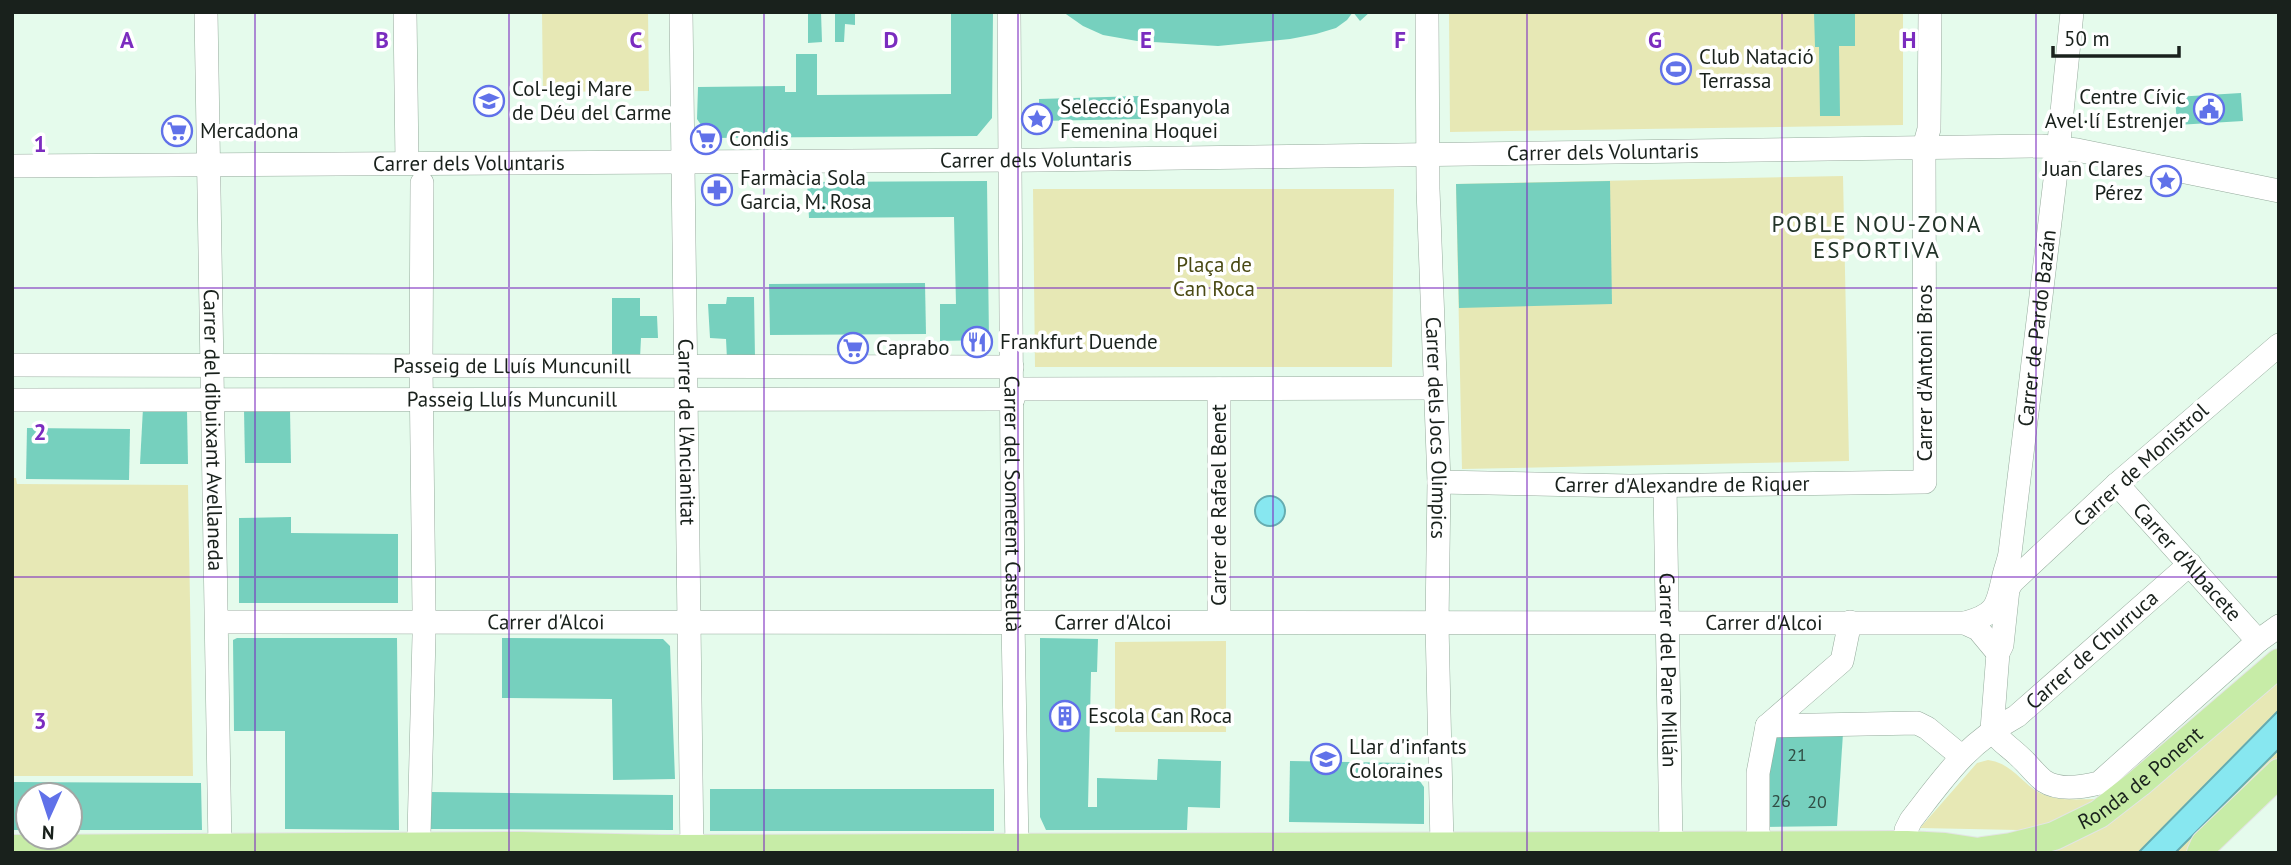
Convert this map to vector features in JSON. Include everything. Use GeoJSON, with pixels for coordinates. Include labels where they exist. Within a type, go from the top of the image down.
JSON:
{"type":"FeatureCollection","features":[{"type":"Feature","properties":{"kind":"main road","name":"Ronda de Ponent"},"geometry":{"type":"LineString","coordinates":[[12,849],[520,846],[692,850],[1017,850],[1442,845],[1671,849],[1894,843],[1982,852],[2054,836],[2099,814],[2279,663]]}},
{"type":"Feature","properties":{"kind":"main road"},"geometry":{"type":"LineString","coordinates":[[2201,853],[2206,844],[2279,773]]}},
{"type":"Feature","properties":{"kind":"street","name":"Carrer del dibuixant Avellaneda"},"geometry":{"type":"LineString","coordinates":[[206,12],[220,848]]}},
{"type":"Feature","properties":{"kind":"street"},"geometry":{"type":"LineString","coordinates":[[405,12],[407,163]]}},
{"type":"Feature","properties":{"kind":"street","name":"Carrer de l'Ancianitat"},"geometry":{"type":"LineString","coordinates":[[681,12],[692,850]]}},
{"type":"Feature","properties":{"kind":"street","name":"Carrer del Sometent Castellà"},"geometry":{"type":"LineString","coordinates":[[1009,12],[1017,850]]}},
{"type":"Feature","properties":{"kind":"street","name":"Carrer dels Jocs Olimpics"},"geometry":{"type":"LineString","coordinates":[[1427,12],[1428,189],[1439,482],[1437,624],[1442,845]]}},
{"type":"Feature","properties":{"kind":"street","name":"Carrer d'Antoni Bros"},"geometry":{"type":"LineString","coordinates":[[1925,482],[1924,147],[1929,129],[1930,12]]}},
{"type":"Feature","properties":{"kind":"street","name":"Carrer de Pardo Bazán"},"geometry":{"type":"LineString","coordinates":[[1965,623],[1989,613],[1997,605],[2008,563],[2072,12]]}},
{"type":"Feature","properties":{"kind":"street","name":"Carrer dels Voluntaris"},"geometry":{"type":"LineString","coordinates":[[12,166],[1012,160],[2058,147],[2279,191]]}},
{"type":"Feature","properties":{"kind":"street"},"geometry":{"type":"LineString","coordinates":[[422,183],[424,610]]}},
{"type":"Feature","properties":{"kind":"street","name":"Carrer de Monistrol"},"geometry":{"type":"LineString","coordinates":[[2008,563],[2079,505],[2279,329]]}},
{"type":"Feature","properties":{"kind":"street","name":"Carrer de Monistrol"},"geometry":{"type":"LineString","coordinates":[[1998,653],[2002,645],[2008,589],[2012,582],[2117,484],[2279,345]]}},
{"type":"Feature","properties":{"kind":"street","name":"Passeig de Lluís Muncunill"},"geometry":{"type":"LineString","coordinates":[[12,365],[685,366],[1013,385]]}},
{"type":"Feature","properties":{"kind":"street"},"geometry":{"type":"LineString","coordinates":[[1013,385],[1434,388]]}},
{"type":"Feature","properties":{"kind":"street","name":"Passeig Lluís Muncunill"},"geometry":{"type":"LineString","coordinates":[[12,400],[686,400],[1013,385]]}},
{"type":"Feature","properties":{"kind":"street","name":"Carrer de Rafael Benet"},"geometry":{"type":"LineString","coordinates":[[1219,388],[1219,622]]}},
{"type":"Feature","properties":{"kind":"street","name":"Carrer d'Alexandre de Riquer"},"geometry":{"type":"LineString","coordinates":[[1439,482],[1665,486],[1925,482]]}},
{"type":"Feature","properties":{"kind":"street","name":"Carrer d'Albacete"},"geometry":{"type":"LineString","coordinates":[[2117,484],[2258,642]]}},
{"type":"Feature","properties":{"kind":"street","name":"Carrer del Pare Millán"},"geometry":{"type":"LineString","coordinates":[[1665,486],[1665,622],[1671,849]]}},
{"type":"Feature","properties":{"kind":"street","name":"Carrer de Churruca"},"geometry":{"type":"LineString","coordinates":[[1894,843],[1961,756],[1992,730],[2017,716],[2190,564]]}},
{"type":"Feature","properties":{"kind":"street","name":"Carrer d'Alcoi"},"geometry":{"type":"LineString","coordinates":[[217,622],[1965,623]]}},
{"type":"Feature","properties":{"kind":"street"},"geometry":{"type":"LineString","coordinates":[[1761,846],[1758,831],[1758,773],[1767,726],[1842,661],[1850,622]]}},
{"type":"Feature","properties":{"kind":"street"},"geometry":{"type":"LineString","coordinates":[[1965,623],[1978,629],[1998,653],[1992,730]]}},
{"type":"Feature","properties":{"kind":"street","name":"Ronda de Ponent"},"geometry":{"type":"LineString","coordinates":[[1992,730],[1999,741],[2017,753],[2045,781],[2061,786],[2099,783],[2279,626]]}},
{"type":"Feature","properties":{"kind":"street"},"geometry":{"type":"LineString","coordinates":[[419,834],[424,636]]}},
{"type":"Feature","properties":{"kind":"street"},"geometry":{"type":"LineString","coordinates":[[1767,726],[1917,723],[1961,756]]}},
{"type":"Feature","properties":{"kind":"green space"},"geometry":{"type":"Polygon","coordinates":[[[542,12],[648,12],[649,91],[543,92],[542,12]]]}},
{"type":"Feature","properties":{"kind":"green space","name":"Club Natació Terrassa"},"geometry":{"type":"Polygon","coordinates":[[[1449,12],[1903,12],[1903,125],[1450,132],[1449,12]]]}},
{"type":"Feature","properties":{"kind":"green space"},"geometry":{"type":"Polygon","coordinates":[[[1843,176],[1849,461],[1462,469],[1456,184],[1843,176]]]}},
{"type":"Feature","properties":{"kind":"green space","name":"Plaça de Can Roca"},"geometry":{"type":"Polygon","coordinates":[[[1033,189],[1394,189],[1392,367],[1035,367],[1033,189]]]}},
{"type":"Feature","properties":{"kind":"green space"},"geometry":{"type":"Polygon","coordinates":[[[12,478],[16,478],[17,484],[188,485],[193,776],[12,776],[12,478]]]}},
{"type":"Feature","properties":{"kind":"green space"},"geometry":{"type":"Polygon","coordinates":[[[1226,641],[1226,732],[1115,732],[1115,642],[1226,641]]]}},
{"type":"Feature","properties":{"kind":"green space"},"geometry":{"type":"Polygon","coordinates":[[[2279,673],[2279,710],[2138,853],[2044,853],[2279,673]]]}},
{"type":"Feature","properties":{"kind":"green space"},"geometry":{"type":"Polygon","coordinates":[[[2279,749],[2279,759],[2188,853],[2175,853],[2279,749]]]}},
{"type":"Feature","properties":{"kind":"green space"},"geometry":{"type":"Polygon","coordinates":[[[1988,760],[2003,765],[2045,795],[2068,799],[2099,799],[2019,839],[2018,830],[1920,828],[1977,763],[1988,760]]]}},
{"type":"Feature","properties":{"kind":"water"},"geometry":{"type":"Polygon","coordinates":[[[1270,496],[1276,497],[1284,505],[1284,517],[1276,525],[1270,526],[1264,525],[1256,517],[1255,511],[1256,505],[1264,497],[1270,496]]]}},
{"type":"Feature","properties":{"kind":"water"},"geometry":{"type":"Polygon","coordinates":[[[2279,710],[2279,749],[2175,853],[2138,853],[2279,710]]]}},
{"type":"Feature","properties":{"kind":"building"},"geometry":{"type":"Polygon","coordinates":[[[808,12],[821,12],[822,42],[808,43],[808,12]]]}},
{"type":"Feature","properties":{"kind":"building"},"geometry":{"type":"Polygon","coordinates":[[[835,12],[855,12],[855,25],[845,24],[844,42],[835,42],[835,12]]]}},
{"type":"Feature","properties":{"kind":"building"},"geometry":{"type":"Polygon","coordinates":[[[951,12],[993,12],[992,118],[977,136],[710,138],[697,119],[698,87],[785,86],[785,92],[796,92],[796,54],[817,54],[817,95],[951,94],[951,12]]]}},
{"type":"Feature","properties":{"kind":"building"},"geometry":{"type":"Polygon","coordinates":[[[1063,12],[1353,12],[1336,28],[1316,34],[1218,46],[1137,41],[1103,35],[1083,26],[1063,12]]]}},
{"type":"Feature","properties":{"kind":"building"},"geometry":{"type":"Polygon","coordinates":[[[1353,12],[1370,12],[1360,21],[1353,12]]]}},
{"type":"Feature","properties":{"kind":"building"},"geometry":{"type":"Polygon","coordinates":[[[1814,12],[1855,12],[1855,46],[1839,46],[1840,116],[1820,116],[1819,47],[1815,47],[1814,12]]]}},
{"type":"Feature","properties":{"kind":"building","name":"Centre Cívic Avel·lí Estrenjer"},"geometry":{"type":"Polygon","coordinates":[[[2241,93],[2243,121],[2177,125],[2175,97],[2241,93]]]}},
{"type":"Feature","properties":{"kind":"building"},"geometry":{"type":"Polygon","coordinates":[[[1140,96],[1141,119],[1039,121],[1039,99],[1140,96]]]}},
{"type":"Feature","properties":{"kind":"building"},"geometry":{"type":"Polygon","coordinates":[[[987,181],[989,340],[940,341],[940,304],[956,304],[954,217],[809,218],[807,182],[987,181]]]}},
{"type":"Feature","properties":{"kind":"building"},"geometry":{"type":"Polygon","coordinates":[[[1610,181],[1612,304],[1459,308],[1456,184],[1610,181]]]}},
{"type":"Feature","properties":{"kind":"building"},"geometry":{"type":"Polygon","coordinates":[[[925,283],[926,334],[770,335],[769,284],[925,283]]]}},
{"type":"Feature","properties":{"kind":"building"},"geometry":{"type":"Polygon","coordinates":[[[727,297],[754,297],[755,358],[727,359],[726,339],[710,338],[708,304],[726,304],[727,297]]]}},
{"type":"Feature","properties":{"kind":"building"},"geometry":{"type":"Polygon","coordinates":[[[612,298],[640,298],[640,316],[657,316],[658,338],[641,338],[640,358],[612,358],[612,298]]]}},
{"type":"Feature","properties":{"kind":"building"},"geometry":{"type":"Polygon","coordinates":[[[143,408],[187,411],[188,464],[140,464],[143,408]]]}},
{"type":"Feature","properties":{"kind":"building"},"geometry":{"type":"Polygon","coordinates":[[[244,409],[290,410],[291,463],[245,463],[244,409]]]}},
{"type":"Feature","properties":{"kind":"building"},"geometry":{"type":"Polygon","coordinates":[[[27,428],[130,429],[129,480],[26,479],[27,428]]]}},
{"type":"Feature","properties":{"kind":"building"},"geometry":{"type":"Polygon","coordinates":[[[291,517],[291,533],[398,534],[398,603],[239,603],[239,518],[291,517]]]}},
{"type":"Feature","properties":{"kind":"building"},"geometry":{"type":"Polygon","coordinates":[[[397,638],[399,830],[285,829],[285,731],[234,731],[233,640],[397,638]]]}},
{"type":"Feature","properties":{"kind":"building"},"geometry":{"type":"Polygon","coordinates":[[[502,638],[663,639],[670,646],[675,779],[613,780],[612,699],[502,698],[502,638]]]}},
{"type":"Feature","properties":{"kind":"building","name":"Escola Can Roca"},"geometry":{"type":"Polygon","coordinates":[[[1040,638],[1098,639],[1097,672],[1091,672],[1088,807],[1097,807],[1097,778],[1157,780],[1158,759],[1221,761],[1220,808],[1188,807],[1187,830],[1046,830],[1040,817],[1040,638]]]}},
{"type":"Feature","properties":{"kind":"building"},"geometry":{"type":"Polygon","coordinates":[[[1843,733],[1837,826],[1764,827],[1771,734],[1843,733]]]}},
{"type":"Feature","properties":{"kind":"building"},"geometry":{"type":"Polygon","coordinates":[[[1290,761],[1407,763],[1424,787],[1424,824],[1289,822],[1290,761]]]}},
{"type":"Feature","properties":{"kind":"building"},"geometry":{"type":"Polygon","coordinates":[[[12,782],[14,782],[14,830],[12,782]]]}},
{"type":"Feature","properties":{"kind":"building"},"geometry":{"type":"Polygon","coordinates":[[[84,782],[201,783],[202,830],[84,830],[84,782]]]}},
{"type":"Feature","properties":{"kind":"building"},"geometry":{"type":"Polygon","coordinates":[[[710,789],[994,789],[994,831],[710,831],[710,789]]]}},
{"type":"Feature","properties":{"kind":"building"},"geometry":{"type":"Polygon","coordinates":[[[431,792],[673,795],[673,830],[431,829],[431,792]]]}},
{"type":"Feature","properties":{"kind":"place","name":"Club Natació Terrassa"},"geometry":{"type":"Point","coordinates":[1676,69]}},
{"type":"Feature","properties":{"kind":"place","name":"Col-legi Mare de Déu del Carme"},"geometry":{"type":"Point","coordinates":[489,101]}},
{"type":"Feature","properties":{"kind":"place","name":"Centre Cívic Avel·lí Estrenjer"},"geometry":{"type":"Point","coordinates":[2209,109]}},
{"type":"Feature","properties":{"kind":"place","name":"Selecció Espanyola Femenina Hoquei"},"geometry":{"type":"Point","coordinates":[1037,119]}},
{"type":"Feature","properties":{"kind":"place","name":"Mercadona"},"geometry":{"type":"Point","coordinates":[177,131]}},
{"type":"Feature","properties":{"kind":"place","name":"Condis"},"geometry":{"type":"Point","coordinates":[706,139]}},
{"type":"Feature","properties":{"kind":"place","name":"Juan Clares Pérez"},"geometry":{"type":"Point","coordinates":[2166,181]}},
{"type":"Feature","properties":{"kind":"place","name":"Farmàcia Sola Garcia, M. Rosa"},"geometry":{"type":"Point","coordinates":[717,190]}},
{"type":"Feature","properties":{"kind":"place","name":"Frankfurt Duende"},"geometry":{"type":"Point","coordinates":[977,342]}},
{"type":"Feature","properties":{"kind":"place","name":"Caprabo"},"geometry":{"type":"Point","coordinates":[853,348]}},
{"type":"Feature","properties":{"kind":"place","name":"Escola Can Roca"},"geometry":{"type":"Point","coordinates":[1065,716]}},
{"type":"Feature","properties":{"kind":"place","name":"Llar d'infants Coloraines"},"geometry":{"type":"Point","coordinates":[1326,759]}},
{"type":"Feature","properties":{"kind":"district","name":"POBLE NOU-ZONA ESPORTIVA"},"geometry":{"type":"Point","coordinates":[1877,237]}}]}
